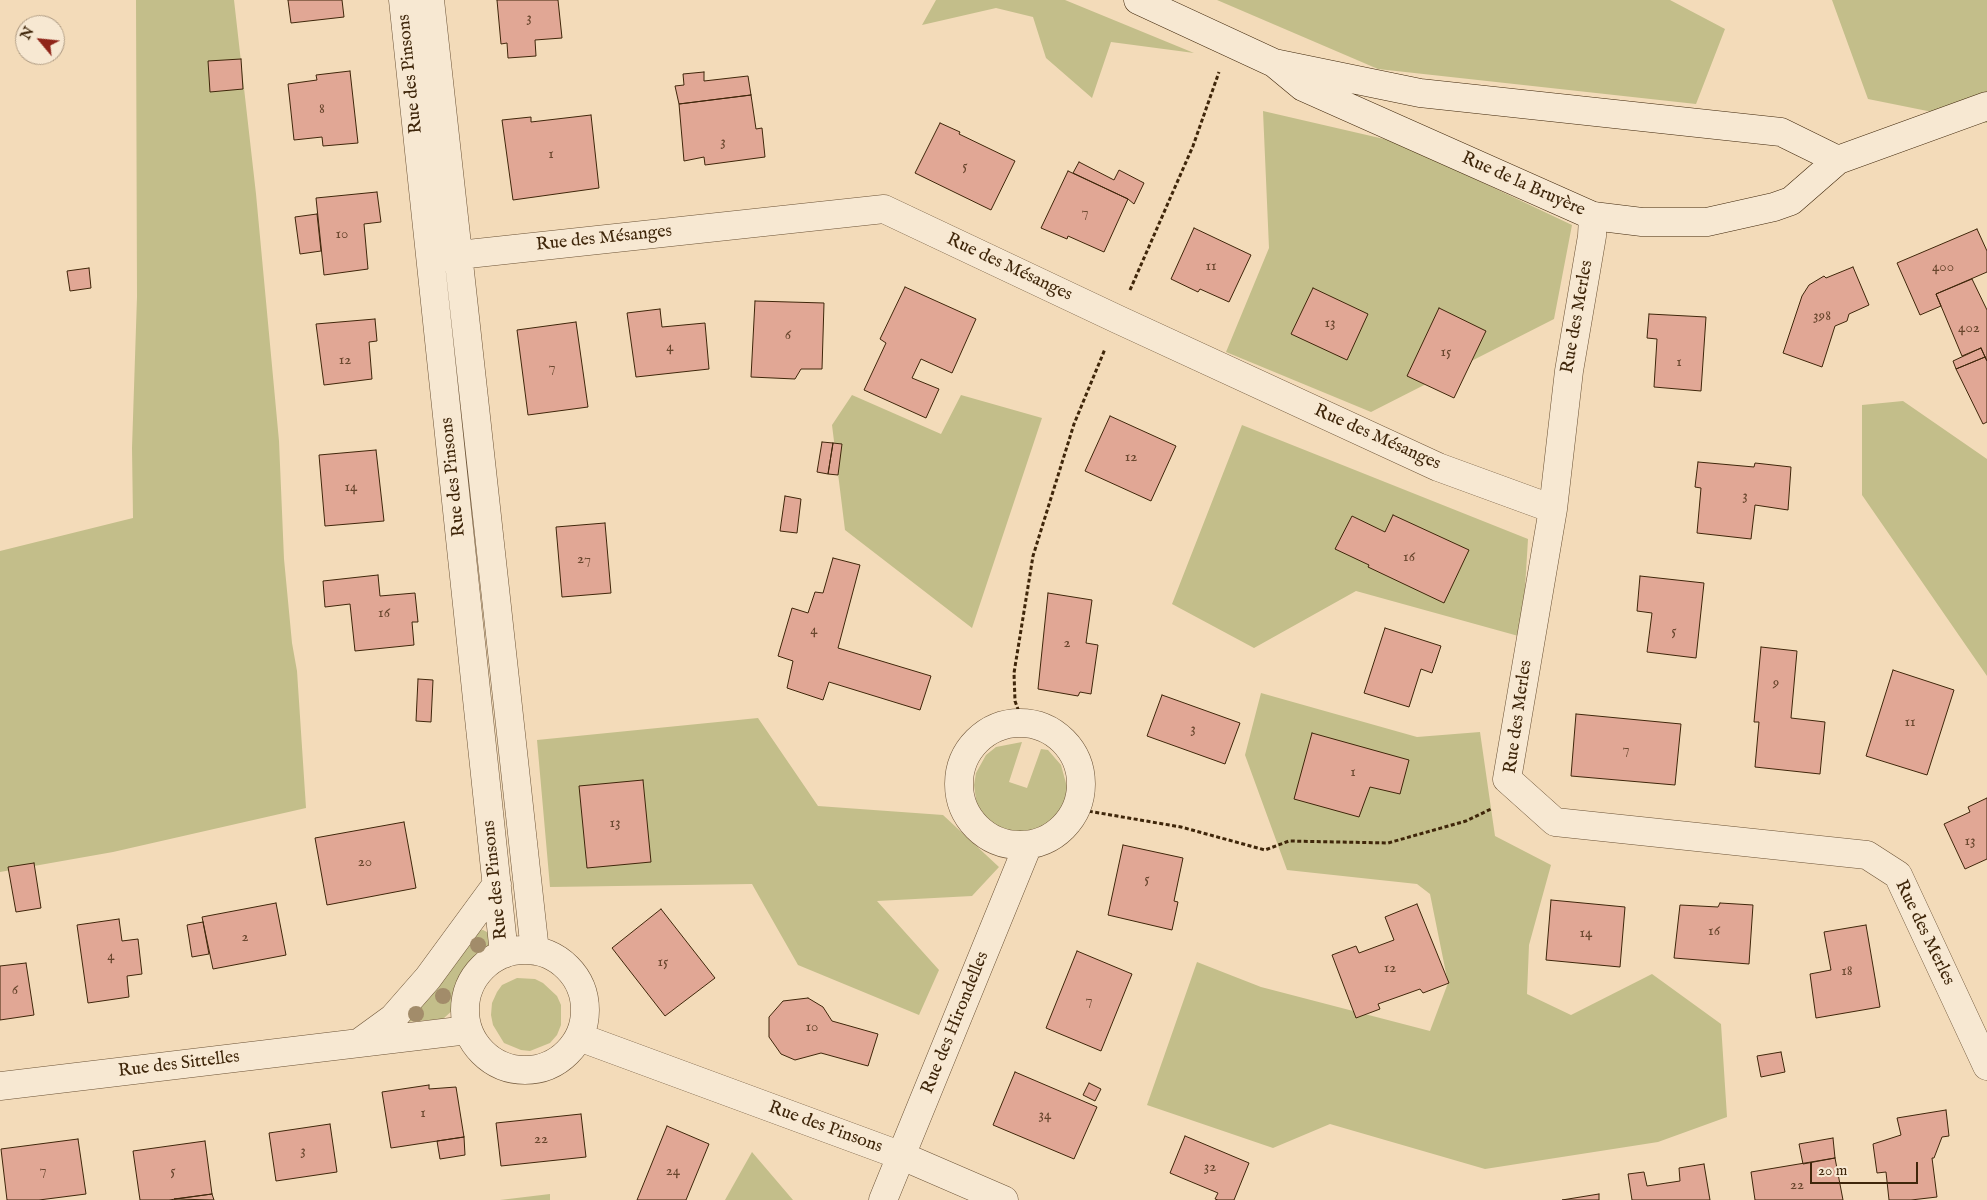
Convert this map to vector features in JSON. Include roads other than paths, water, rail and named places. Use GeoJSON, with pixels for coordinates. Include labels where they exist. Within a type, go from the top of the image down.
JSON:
{"type":"FeatureCollection","features":[{"type":"Feature","properties":{"kind":"street","name":"Rue des Pinsons"},"geometry":{"type":"LineString","coordinates":[[403,0],[504,954]]}},
{"type":"Feature","properties":{"kind":"street","name":"Rue des Pinsons"},"geometry":{"type":"LineString","coordinates":[[430,0],[535,951]]}},
{"type":"Feature","properties":{"kind":"street","name":"Rue de la Bruyère"},"geometry":{"type":"LineString","coordinates":[[1138,0],[1274,63],[1420,93],[1781,132],[1838,160]]}},
{"type":"Feature","properties":{"kind":"street","name":"Rue de la Bruyère"},"geometry":{"type":"LineString","coordinates":[[1274,63],[1303,87],[1593,216],[1642,222],[1707,222],[1774,207],[1791,200],[1838,160],[1987,106]]}},
{"type":"Feature","properties":{"kind":"street"},"geometry":{"type":"LineString","coordinates":[[1781,132],[1807,154],[1809,166],[1807,181],[1791,200]]}},
{"type":"Feature","properties":{"kind":"street","name":"Rue des Mésanges"},"geometry":{"type":"LineString","coordinates":[[431,258],[884,209],[1117,319],[1438,466],[1553,509]]}},
{"type":"Feature","properties":{"kind":"street","name":"Rue des Merles"},"geometry":{"type":"LineString","coordinates":[[1593,216],[1592,236],[1569,371],[1553,509],[1507,779],[1555,822],[1867,855],[1898,875],[1987,1066]]}},
{"type":"Feature","properties":{"kind":"street"},"geometry":{"type":"LineString","coordinates":[[1023,723],[1044,727],[1067,744],[1078,762],[1081,773],[1081,794],[1076,809],[1066,826],[1048,839],[1028,845],[1017,846],[996,840],[983,833],[968,817],[960,797],[960,776],[964,760],[976,742],[988,732],[1008,724],[1023,723]]}},
{"type":"Feature","properties":{"kind":"street","name":"Rue des Hirondelles"},"geometry":{"type":"LineString","coordinates":[[883,1200],[1028,845]]}},
{"type":"Feature","properties":{"kind":"street","name":"Rue des Sittelles"},"geometry":{"type":"LineString","coordinates":[[358,1043],[393,1018],[428,978],[496,884]]}},
{"type":"Feature","properties":{"kind":"street"},"geometry":{"type":"LineString","coordinates":[[535,951],[556,958],[572,972],[578,981],[585,1001],[585,1017],[579,1037],[560,1059],[547,1067],[526,1071],[498,1064],[481,1052],[468,1030],[465,1015],[467,994],[472,981],[486,964],[504,954],[535,951]]}},
{"type":"Feature","properties":{"kind":"street","name":"Rue des Sittelles"},"geometry":{"type":"LineString","coordinates":[[0,1086],[468,1030]]}},
{"type":"Feature","properties":{"kind":"street","name":"Rue des Pinsons"},"geometry":{"type":"LineString","coordinates":[[579,1037],[902,1156]]}},
{"type":"Feature","properties":{"kind":"street"},"geometry":{"type":"LineString","coordinates":[[902,1156],[1004,1200]]}}]}
